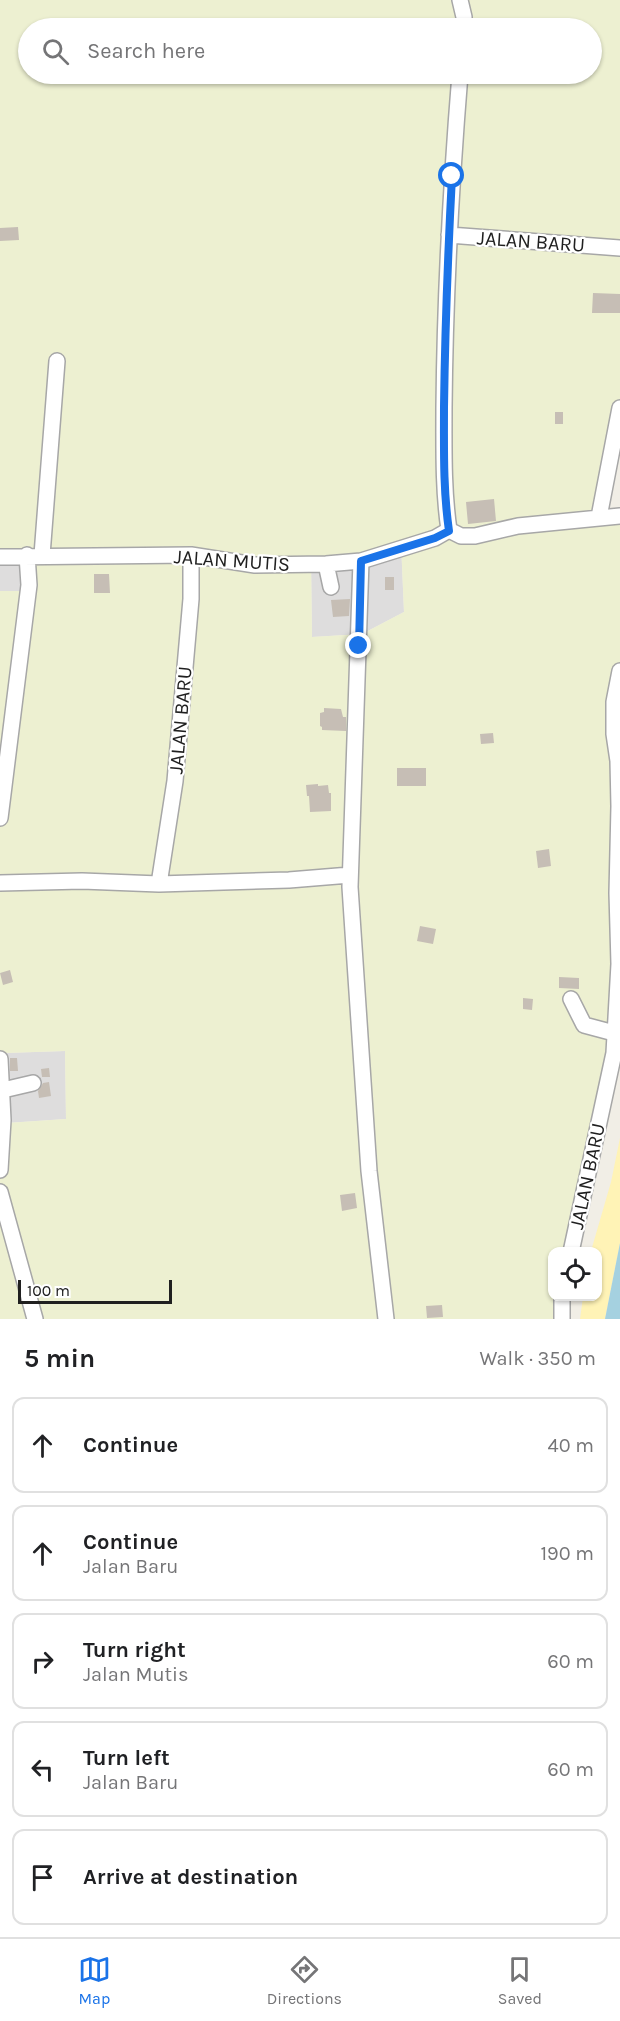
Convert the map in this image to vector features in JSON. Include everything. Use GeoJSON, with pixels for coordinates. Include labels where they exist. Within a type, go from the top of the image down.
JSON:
{"type":"FeatureCollection","features":[{"type":"Feature","properties":{"kind":"street"},"geometry":{"type":"LineString","coordinates":[[460,0],[464,18]]}},
{"type":"Feature","properties":{"kind":"street"},"geometry":{"type":"LineString","coordinates":[[449,235],[459,84]]}},
{"type":"Feature","properties":{"kind":"street","name":"JALAN BARU"},"geometry":{"type":"LineString","coordinates":[[449,531],[443,466],[444,346],[449,235],[620,248]]}},
{"type":"Feature","properties":{"kind":"street"},"geometry":{"type":"LineString","coordinates":[[0,818],[29,585],[35,555],[57,361]]}},
{"type":"Feature","properties":{"kind":"street"},"geometry":{"type":"LineString","coordinates":[[599,517],[620,408]]}},
{"type":"Feature","properties":{"kind":"street"},"geometry":{"type":"LineString","coordinates":[[449,531],[461,536],[475,536],[518,526],[620,516]]}},
{"type":"Feature","properties":{"kind":"street","name":"JALAN MUTIS"},"geometry":{"type":"LineString","coordinates":[[0,557],[191,555],[255,564],[326,564],[361,561],[435,538],[449,531]]}},
{"type":"Feature","properties":{"kind":"street","name":"JALAN BARU"},"geometry":{"type":"LineString","coordinates":[[159,884],[175,781],[191,599],[191,555]]}},
{"type":"Feature","properties":{"kind":"street"},"geometry":{"type":"LineString","coordinates":[[361,561],[350,875],[352,938],[369,1171],[386,1319]]}},
{"type":"Feature","properties":{"kind":"street"},"geometry":{"type":"LineString","coordinates":[[326,564],[331,587]]}},
{"type":"Feature","properties":{"kind":"street","name":"JALAN BARU"},"geometry":{"type":"LineString","coordinates":[[572,1247],[603,1098],[612,1067],[619,964],[617,884],[619,806],[614,702],[620,671]]}},
{"type":"Feature","properties":{"kind":"street"},"geometry":{"type":"LineString","coordinates":[[0,883],[82,881],[159,884],[289,880],[350,875]]}},
{"type":"Feature","properties":{"kind":"street"},"geometry":{"type":"LineString","coordinates":[[570,999],[581,1023],[614,1033]]}},
{"type":"Feature","properties":{"kind":"street"},"geometry":{"type":"LineString","coordinates":[[0,1059],[3,1090],[0,1170]]}},
{"type":"Feature","properties":{"kind":"street"},"geometry":{"type":"LineString","coordinates":[[3,1090],[33,1083]]}},
{"type":"Feature","properties":{"kind":"street"},"geometry":{"type":"LineString","coordinates":[[0,1192],[35,1319]]}},
{"type":"Feature","properties":{"kind":"street"},"geometry":{"type":"LineString","coordinates":[[562,1301],[562,1319]]}},
{"type":"Feature","properties":{"kind":"shaded area"},"geometry":{"type":"Polygon","coordinates":[[[401,542],[404,612],[362,634],[312,637],[311,559],[401,542]]]}},
{"type":"Feature","properties":{"kind":"shaded area"},"geometry":{"type":"Polygon","coordinates":[[[0,556],[21,563],[20,591],[0,591],[0,556]]]}},
{"type":"Feature","properties":{"kind":"shaded area"},"geometry":{"type":"Polygon","coordinates":[[[65,1051],[66,1119],[6,1123],[5,1053],[65,1051]]]}},
{"type":"Feature","properties":{"kind":"green space"},"geometry":{"type":"Polygon","coordinates":[[[0,0],[620,0],[620,403],[598,520],[620,519],[620,665],[612,1018],[573,1247],[548,1247],[548,1301],[563,1301],[561,1319],[0,1319],[0,591],[20,591],[21,563],[0,556],[0,0]],[[401,543],[370,555],[311,560],[312,637],[362,634],[404,612],[401,543]],[[65,1051],[5,1053],[7,1123],[66,1119],[65,1051]]]}},
{"type":"Feature","properties":{"kind":"sand"},"geometry":{"type":"Polygon","coordinates":[[[620,1138],[620,1243],[605,1319],[580,1319],[582,1301],[602,1301],[602,1247],[592,1247],[611,1182],[620,1138]]]}},
{"type":"Feature","properties":{"kind":"water"},"geometry":{"type":"Polygon","coordinates":[[[620,1243],[620,1319],[605,1319],[620,1243]]]}},
{"type":"Feature","properties":{"kind":"building"},"geometry":{"type":"Polygon","coordinates":[[[18,227],[19,240],[0,241],[0,228],[18,227]]]}},
{"type":"Feature","properties":{"kind":"building"},"geometry":{"type":"Polygon","coordinates":[[[593,293],[620,294],[620,313],[592,313],[593,293]]]}},
{"type":"Feature","properties":{"kind":"building"},"geometry":{"type":"Polygon","coordinates":[[[555,412],[563,412],[563,424],[555,424],[555,412]]]}},
{"type":"Feature","properties":{"kind":"building"},"geometry":{"type":"Polygon","coordinates":[[[494,499],[496,521],[468,524],[466,502],[494,499]]]}},
{"type":"Feature","properties":{"kind":"building"},"geometry":{"type":"Polygon","coordinates":[[[94,574],[109,574],[110,593],[94,593],[94,574]]]}},
{"type":"Feature","properties":{"kind":"building"},"geometry":{"type":"Polygon","coordinates":[[[385,577],[394,577],[394,590],[385,590],[385,577]]]}},
{"type":"Feature","properties":{"kind":"building"},"geometry":{"type":"Polygon","coordinates":[[[350,599],[349,616],[333,617],[331,600],[350,599]]]}},
{"type":"Feature","properties":{"kind":"building"},"geometry":{"type":"Polygon","coordinates":[[[324,708],[341,709],[343,717],[346,717],[346,731],[322,730],[320,713],[324,712],[324,708]]]}},
{"type":"Feature","properties":{"kind":"building"},"geometry":{"type":"Polygon","coordinates":[[[493,733],[494,743],[481,744],[480,734],[493,733]]]}},
{"type":"Feature","properties":{"kind":"building"},"geometry":{"type":"Polygon","coordinates":[[[397,768],[426,768],[426,786],[397,786],[397,768]]]}},
{"type":"Feature","properties":{"kind":"building"},"geometry":{"type":"Polygon","coordinates":[[[318,784],[318,786],[328,785],[329,793],[331,793],[331,811],[310,812],[306,785],[318,784]]]}},
{"type":"Feature","properties":{"kind":"building"},"geometry":{"type":"Polygon","coordinates":[[[549,849],[551,866],[538,868],[536,851],[549,849]]]}},
{"type":"Feature","properties":{"kind":"building"},"geometry":{"type":"Polygon","coordinates":[[[420,926],[436,929],[433,944],[417,941],[420,926]]]}},
{"type":"Feature","properties":{"kind":"building"},"geometry":{"type":"Polygon","coordinates":[[[10,970],[13,982],[3,985],[0,973],[10,970]]]}},
{"type":"Feature","properties":{"kind":"building"},"geometry":{"type":"Polygon","coordinates":[[[559,977],[579,978],[579,989],[559,988],[559,977]]]}},
{"type":"Feature","properties":{"kind":"building"},"geometry":{"type":"Polygon","coordinates":[[[523,998],[533,999],[532,1010],[523,1009],[523,998]]]}},
{"type":"Feature","properties":{"kind":"building"},"geometry":{"type":"Polygon","coordinates":[[[10,1058],[17,1058],[18,1071],[10,1071],[10,1058]]]}},
{"type":"Feature","properties":{"kind":"building"},"geometry":{"type":"Polygon","coordinates":[[[49,1068],[50,1077],[42,1077],[41,1069],[49,1068]]]}},
{"type":"Feature","properties":{"kind":"building"},"geometry":{"type":"Polygon","coordinates":[[[49,1082],[51,1096],[39,1098],[38,1091],[43,1083],[49,1082]]]}},
{"type":"Feature","properties":{"kind":"building"},"geometry":{"type":"Polygon","coordinates":[[[355,1193],[357,1208],[342,1211],[340,1195],[355,1193]]]}},
{"type":"Feature","properties":{"kind":"building"},"geometry":{"type":"Polygon","coordinates":[[[442,1305],[443,1317],[427,1318],[426,1306],[442,1305]]]}},
{"type":"Feature","properties":{"kind":"route"},"geometry":{"type":"LineString","coordinates":[[359,646],[361,561],[435,538],[449,531],[445,503],[443,448],[444,346],[452,176]]}}]}
